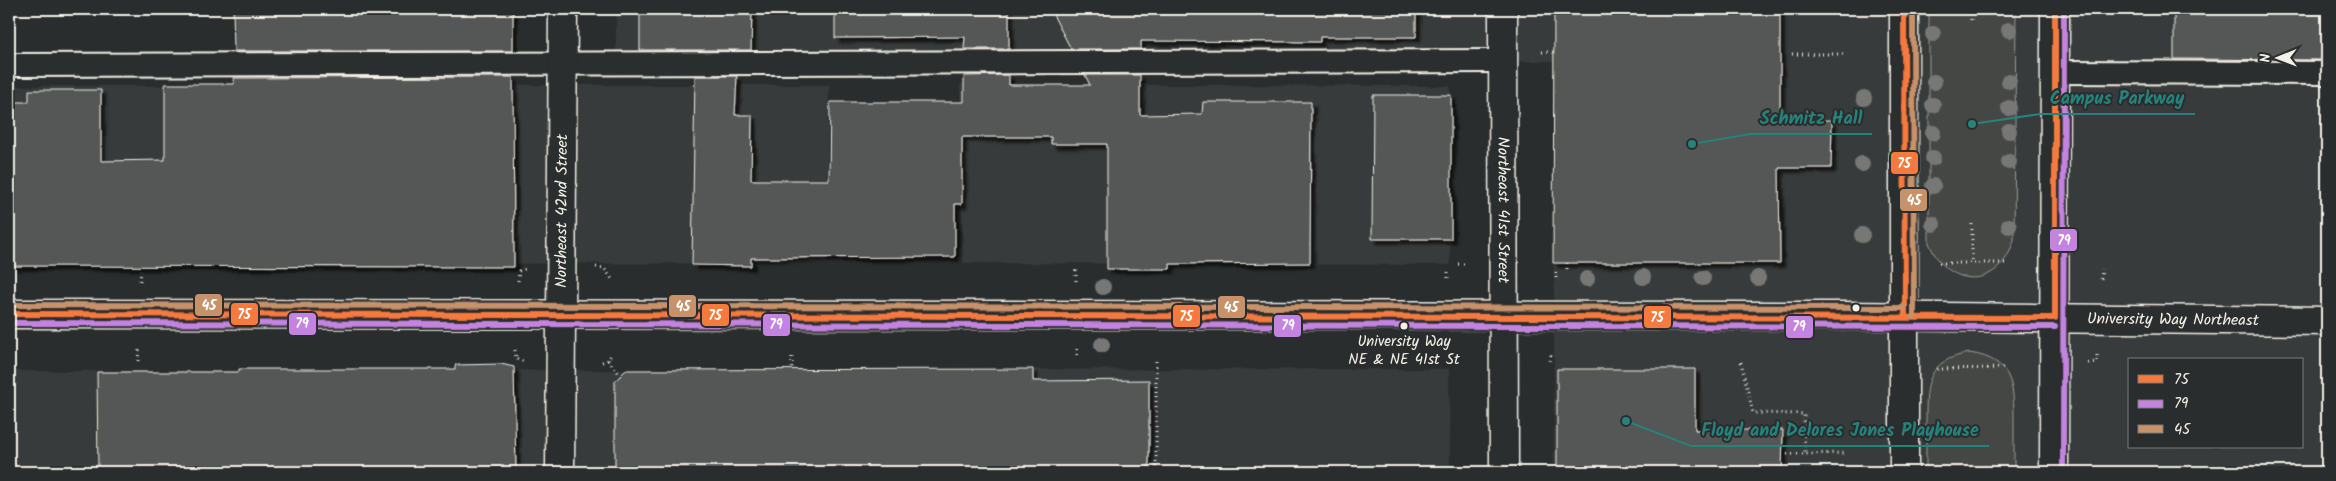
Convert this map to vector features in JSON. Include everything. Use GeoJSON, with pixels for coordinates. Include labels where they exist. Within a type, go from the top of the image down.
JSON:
{"type":"FeatureCollection","features":[{"type":"Feature","properties":{"kind":"street","name":"Northeast 42nd Street"},"geometry":{"type":"LineString","coordinates":[[560,472],[563,9]]}},
{"type":"Feature","properties":{"kind":"street","name":"Northeast 41st Street"},"geometry":{"type":"LineString","coordinates":[[1503,9],[1504,472]]}},
{"type":"Feature","properties":{"kind":"street"},"geometry":{"type":"LineString","coordinates":[[1904,9],[1904,472]]}},
{"type":"Feature","properties":{"kind":"street"},"geometry":{"type":"LineString","coordinates":[[2054,472],[2055,9]]}},
{"type":"Feature","properties":{"kind":"street","name":"University Way Northeast"},"geometry":{"type":"LineString","coordinates":[[9,314],[1905,316],[2327,321]]}},
{"type":"Feature","properties":{"kind":"lane"},"geometry":{"type":"LineString","coordinates":[[9,65],[1503,61]]}},
{"type":"Feature","properties":{"kind":"lane"},"geometry":{"type":"LineString","coordinates":[[2056,72],[2327,73]]}},
{"type":"Feature","properties":{"kind":"path"},"geometry":{"type":"LineString","coordinates":[[1971,9],[1971,20]]}},
{"type":"Feature","properties":{"kind":"path"},"geometry":{"type":"LineString","coordinates":[[1542,52],[1554,52]]}},
{"type":"Feature","properties":{"kind":"path"},"geometry":{"type":"LineString","coordinates":[[1792,54],[1846,54]]}},
{"type":"Feature","properties":{"kind":"path"},"geometry":{"type":"LineString","coordinates":[[1972,224],[1972,263]]}},
{"type":"Feature","properties":{"kind":"path"},"geometry":{"type":"LineString","coordinates":[[1567,263],[1567,270]]}},
{"type":"Feature","properties":{"kind":"path"},"geometry":{"type":"LineString","coordinates":[[1939,263],[2005,263]]}},
{"type":"Feature","properties":{"kind":"path"},"geometry":{"type":"LineString","coordinates":[[1458,264],[1468,264]]}},
{"type":"Feature","properties":{"kind":"path"},"geometry":{"type":"LineString","coordinates":[[518,281],[519,271],[530,268]]}},
{"type":"Feature","properties":{"kind":"path"},"geometry":{"type":"LineString","coordinates":[[596,268],[604,268],[612,279]]}},
{"type":"Feature","properties":{"kind":"path"},"geometry":{"type":"LineString","coordinates":[[2100,279],[2102,269]]}},
{"type":"Feature","properties":{"kind":"path"},"geometry":{"type":"LineString","coordinates":[[1556,270],[1556,278]]}},
{"type":"Feature","properties":{"kind":"path"},"geometry":{"type":"LineString","coordinates":[[140,282],[141,271]]}},
{"type":"Feature","properties":{"kind":"path"},"geometry":{"type":"LineString","coordinates":[[1448,272],[1448,281]]}},
{"type":"Feature","properties":{"kind":"path"},"geometry":{"type":"LineString","coordinates":[[138,361],[139,350]]}},
{"type":"Feature","properties":{"kind":"path"},"geometry":{"type":"LineString","coordinates":[[515,350],[516,359],[531,363]]}},
{"type":"Feature","properties":{"kind":"path"},"geometry":{"type":"LineString","coordinates":[[602,362],[608,360],[612,353]]}},
{"type":"Feature","properties":{"kind":"path"},"geometry":{"type":"LineString","coordinates":[[1550,361],[1551,354]]}},
{"type":"Feature","properties":{"kind":"path"},"geometry":{"type":"LineString","coordinates":[[792,357],[792,370]]}},
{"type":"Feature","properties":{"kind":"path"},"geometry":{"type":"LineString","coordinates":[[608,360],[621,376]]}},
{"type":"Feature","properties":{"kind":"path"},"geometry":{"type":"LineString","coordinates":[[1156,360],[1156,472]]}},
{"type":"Feature","properties":{"kind":"path"},"geometry":{"type":"LineString","coordinates":[[1741,362],[1753,413],[1804,414],[1804,454]]}},
{"type":"Feature","properties":{"kind":"path"},"geometry":{"type":"LineString","coordinates":[[1937,369],[2003,368]]}},
{"type":"Feature","properties":{"kind":"path"},"geometry":{"type":"LineString","coordinates":[[1782,454],[1844,453]]}},
{"type":"Feature","properties":{"kind":"shaded area"},"geometry":{"type":"Polygon","coordinates":[[[234,9],[512,9],[512,85],[829,85],[826,263],[9,265],[9,86],[233,86],[234,9]]]}},
{"type":"Feature","properties":{"kind":"shaded area"},"geometry":{"type":"Polygon","coordinates":[[[616,9],[2327,9],[2327,472],[1554,472],[1554,61],[616,61],[616,9]]]}},
{"type":"Feature","properties":{"kind":"shaded area"},"geometry":{"type":"Polygon","coordinates":[[[1929,9],[2016,9],[2014,240],[2007,256],[1997,268],[1986,275],[1973,278],[1961,276],[1948,269],[1938,258],[1929,243],[1929,9]]]}},
{"type":"Feature","properties":{"kind":"shaded area"},"geometry":{"type":"Polygon","coordinates":[[[960,84],[1450,86],[1450,265],[963,263],[960,84]]]}},
{"type":"Feature","properties":{"kind":"shaded area"},"geometry":{"type":"Polygon","coordinates":[[[1970,353],[1984,356],[1995,362],[2003,368],[2008,376],[2014,409],[2014,472],[1926,472],[1926,408],[1928,385],[1931,376],[1945,361],[1955,356],[1970,353]]]}},
{"type":"Feature","properties":{"kind":"shaded area"},"geometry":{"type":"Polygon","coordinates":[[[1449,369],[1450,472],[9,472],[9,371],[1449,369]]]}},
{"type":"Feature","properties":{"kind":"building"},"geometry":{"type":"Polygon","coordinates":[[[233,9],[513,9],[513,51],[234,51],[233,9]]]}},
{"type":"Feature","properties":{"kind":"building"},"geometry":{"type":"Polygon","coordinates":[[[640,9],[752,9],[751,50],[640,50],[640,9]]]}},
{"type":"Feature","properties":{"kind":"building"},"geometry":{"type":"Polygon","coordinates":[[[835,9],[1009,9],[1009,49],[964,49],[965,37],[835,38],[835,9]]]}},
{"type":"Feature","properties":{"kind":"building"},"geometry":{"type":"Polygon","coordinates":[[[1050,9],[1416,9],[1416,37],[1320,37],[1320,42],[1141,41],[1141,49],[1071,49],[1050,9]]]}},
{"type":"Feature","properties":{"kind":"building"},"geometry":{"type":"Polygon","coordinates":[[[1554,9],[1780,9],[1780,121],[1832,120],[1831,168],[1779,168],[1780,263],[1553,263],[1554,9]]]}},
{"type":"Feature","properties":{"kind":"building"},"geometry":{"type":"Polygon","coordinates":[[[2174,9],[2327,9],[2327,60],[2174,59],[2174,9]]]}},
{"type":"Feature","properties":{"kind":"building"},"geometry":{"type":"Polygon","coordinates":[[[1009,75],[1009,85],[1090,85],[1085,75],[1140,75],[1140,115],[1202,114],[1203,102],[1311,102],[1310,263],[1170,264],[1170,269],[1107,269],[1107,144],[1051,144],[1051,137],[962,137],[962,204],[955,204],[955,257],[751,258],[751,266],[692,265],[695,76],[737,76],[735,115],[752,115],[751,180],[829,180],[830,102],[964,102],[964,76],[1009,75]]]}},
{"type":"Feature","properties":{"kind":"building"},"geometry":{"type":"Polygon","coordinates":[[[513,77],[514,267],[9,266],[9,102],[29,102],[29,90],[101,90],[101,161],[165,160],[165,84],[234,84],[234,78],[513,77]]]}},
{"type":"Feature","properties":{"kind":"building"},"geometry":{"type":"Polygon","coordinates":[[[1373,95],[1451,95],[1451,239],[1372,239],[1373,95]]]}},
{"type":"Feature","properties":{"kind":"building"},"geometry":{"type":"Polygon","coordinates":[[[501,364],[514,367],[516,472],[456,472],[456,469],[379,470],[379,472],[98,472],[97,372],[239,372],[239,369],[455,369],[455,365],[501,364]]]}},
{"type":"Feature","properties":{"kind":"building"},"geometry":{"type":"Polygon","coordinates":[[[1033,369],[1033,381],[1149,380],[1149,472],[615,472],[615,381],[626,370],[1033,369]]]}},
{"type":"Feature","properties":{"kind":"building"},"geometry":{"type":"Polygon","coordinates":[[[1557,369],[1695,369],[1695,430],[1783,430],[1782,472],[1557,472],[1557,369]]]}},
{"type":"Feature","properties":{"kind":"transit line","name":"75"},"geometry":{"type":"LineString","coordinates":[[1904,9],[1905,317]]}},
{"type":"Feature","properties":{"kind":"transit line","name":"45"},"geometry":{"type":"LineString","coordinates":[[1913,9],[1914,317]]}},
{"type":"Feature","properties":{"kind":"transit line","name":"75"},"geometry":{"type":"LineString","coordinates":[[9,314],[2055,318],[2055,9]]}},
{"type":"Feature","properties":{"kind":"transit line","name":"79"},"geometry":{"type":"LineString","coordinates":[[2063,472],[2064,9]]}},
{"type":"Feature","properties":{"kind":"transit line","name":"45"},"geometry":{"type":"LineString","coordinates":[[9,305],[1905,308]]}},
{"type":"Feature","properties":{"kind":"transit line","name":"79"},"geometry":{"type":"LineString","coordinates":[[9,323],[2055,327]]}},
{"type":"Feature","properties":{"kind":"place","name":"Campus Parkway"},"geometry":{"type":"Point","coordinates":[1972,124]}},
{"type":"Feature","properties":{"kind":"place","name":"Schmitz Hall"},"geometry":{"type":"Point","coordinates":[1692,144]}},
{"type":"Feature","properties":{"kind":"place","name":"University Way NE & NE 41st St"},"geometry":{"type":"Point","coordinates":[1404,326]}},
{"type":"Feature","properties":{"kind":"place","name":"Floyd and Delores Jones Playhouse"},"geometry":{"type":"Point","coordinates":[1626,421]}}]}
